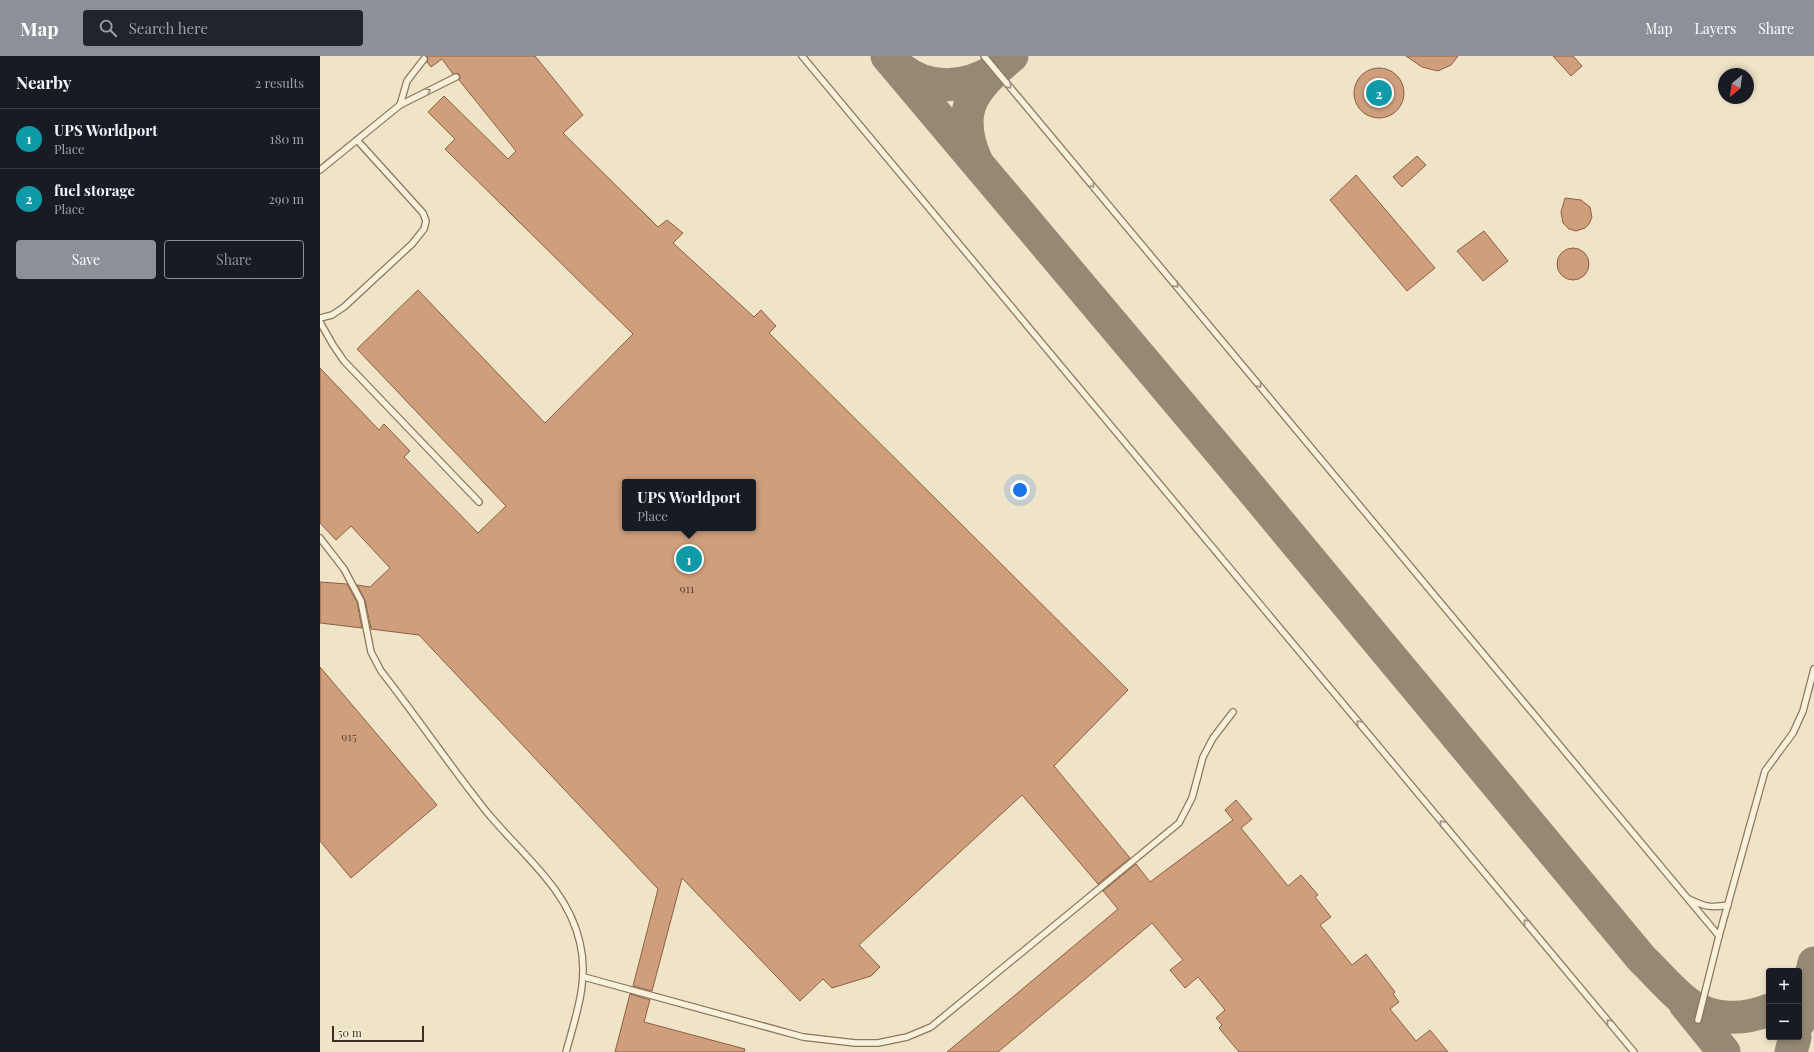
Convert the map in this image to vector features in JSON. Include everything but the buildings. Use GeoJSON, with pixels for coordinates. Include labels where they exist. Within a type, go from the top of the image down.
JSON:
{"type":"FeatureCollection","features":[{"type":"Feature","properties":{"kind":"lane"},"geometry":{"type":"LineString","coordinates":[[802,56],[1634,1052]]}},
{"type":"Feature","properties":{"kind":"lane"},"geometry":{"type":"LineString","coordinates":[[984,56],[1719,936]]}},
{"type":"Feature","properties":{"kind":"lane"},"geometry":{"type":"LineString","coordinates":[[400,104],[407,81],[424,59]]}},
{"type":"Feature","properties":{"kind":"lane"},"geometry":{"type":"LineString","coordinates":[[320,170],[400,104],[456,77]]}},
{"type":"Feature","properties":{"kind":"lane"},"geometry":{"type":"LineString","coordinates":[[320,318],[332,315],[344,307],[412,244],[424,229],[426,221],[423,213],[357,140]]}},
{"type":"Feature","properties":{"kind":"lane"},"geometry":{"type":"LineString","coordinates":[[320,322],[333,346],[344,361],[479,502]]}},
{"type":"Feature","properties":{"kind":"lane"},"geometry":{"type":"LineString","coordinates":[[320,538],[344,569],[361,601],[371,652],[381,671],[487,812],[562,897],[580,942],[584,977],[566,1052]]}},
{"type":"Feature","properties":{"kind":"lane"},"geometry":{"type":"LineString","coordinates":[[1698,1020],[1719,936],[1765,771],[1793,733],[1803,712],[1814,669]]}},
{"type":"Feature","properties":{"kind":"lane"},"geometry":{"type":"LineString","coordinates":[[584,977],[803,1037],[855,1043],[878,1043],[913,1034],[931,1027],[1179,823],[1192,798],[1203,757],[1213,738],[1233,712]]}},
{"type":"Feature","properties":{"kind":"lane"},"geometry":{"type":"LineString","coordinates":[[1687,898],[1701,906],[1711,908],[1728,905]]}},
{"type":"Feature","properties":{"kind":"taxiway"},"geometry":{"type":"LineString","coordinates":[[887,56],[1239,474],[1642,959],[1683,999],[1698,1010],[1708,1014],[1728,1017],[1749,1016],[1766,1011]]}},
{"type":"Feature","properties":{"kind":"taxiway"},"geometry":{"type":"LineString","coordinates":[[976,160],[967,127],[968,113],[972,101],[978,89],[987,78],[1012,56]]}},
{"type":"Feature","properties":{"kind":"taxiway"},"geometry":{"type":"LineString","coordinates":[[900,68],[911,76],[923,81],[948,85],[972,81],[995,70]]}},
{"type":"Feature","properties":{"kind":"taxiway"},"geometry":{"type":"LineString","coordinates":[[1802,1010],[1814,963]]}},
{"type":"Feature","properties":{"kind":"taxiway"},"geometry":{"type":"LineString","coordinates":[[1685,1004],[1724,1052]]}},
{"type":"Feature","properties":{"kind":"taxiway"},"geometry":{"type":"LineString","coordinates":[[1791,1052],[1794,1040]]}},
{"type":"Feature","properties":{"kind":"place","name":"fuel storage"},"geometry":{"type":"Point","coordinates":[1379,93]}},
{"type":"Feature","properties":{"kind":"place","name":"UPS Worldport"},"geometry":{"type":"Point","coordinates":[689,559]}}]}
